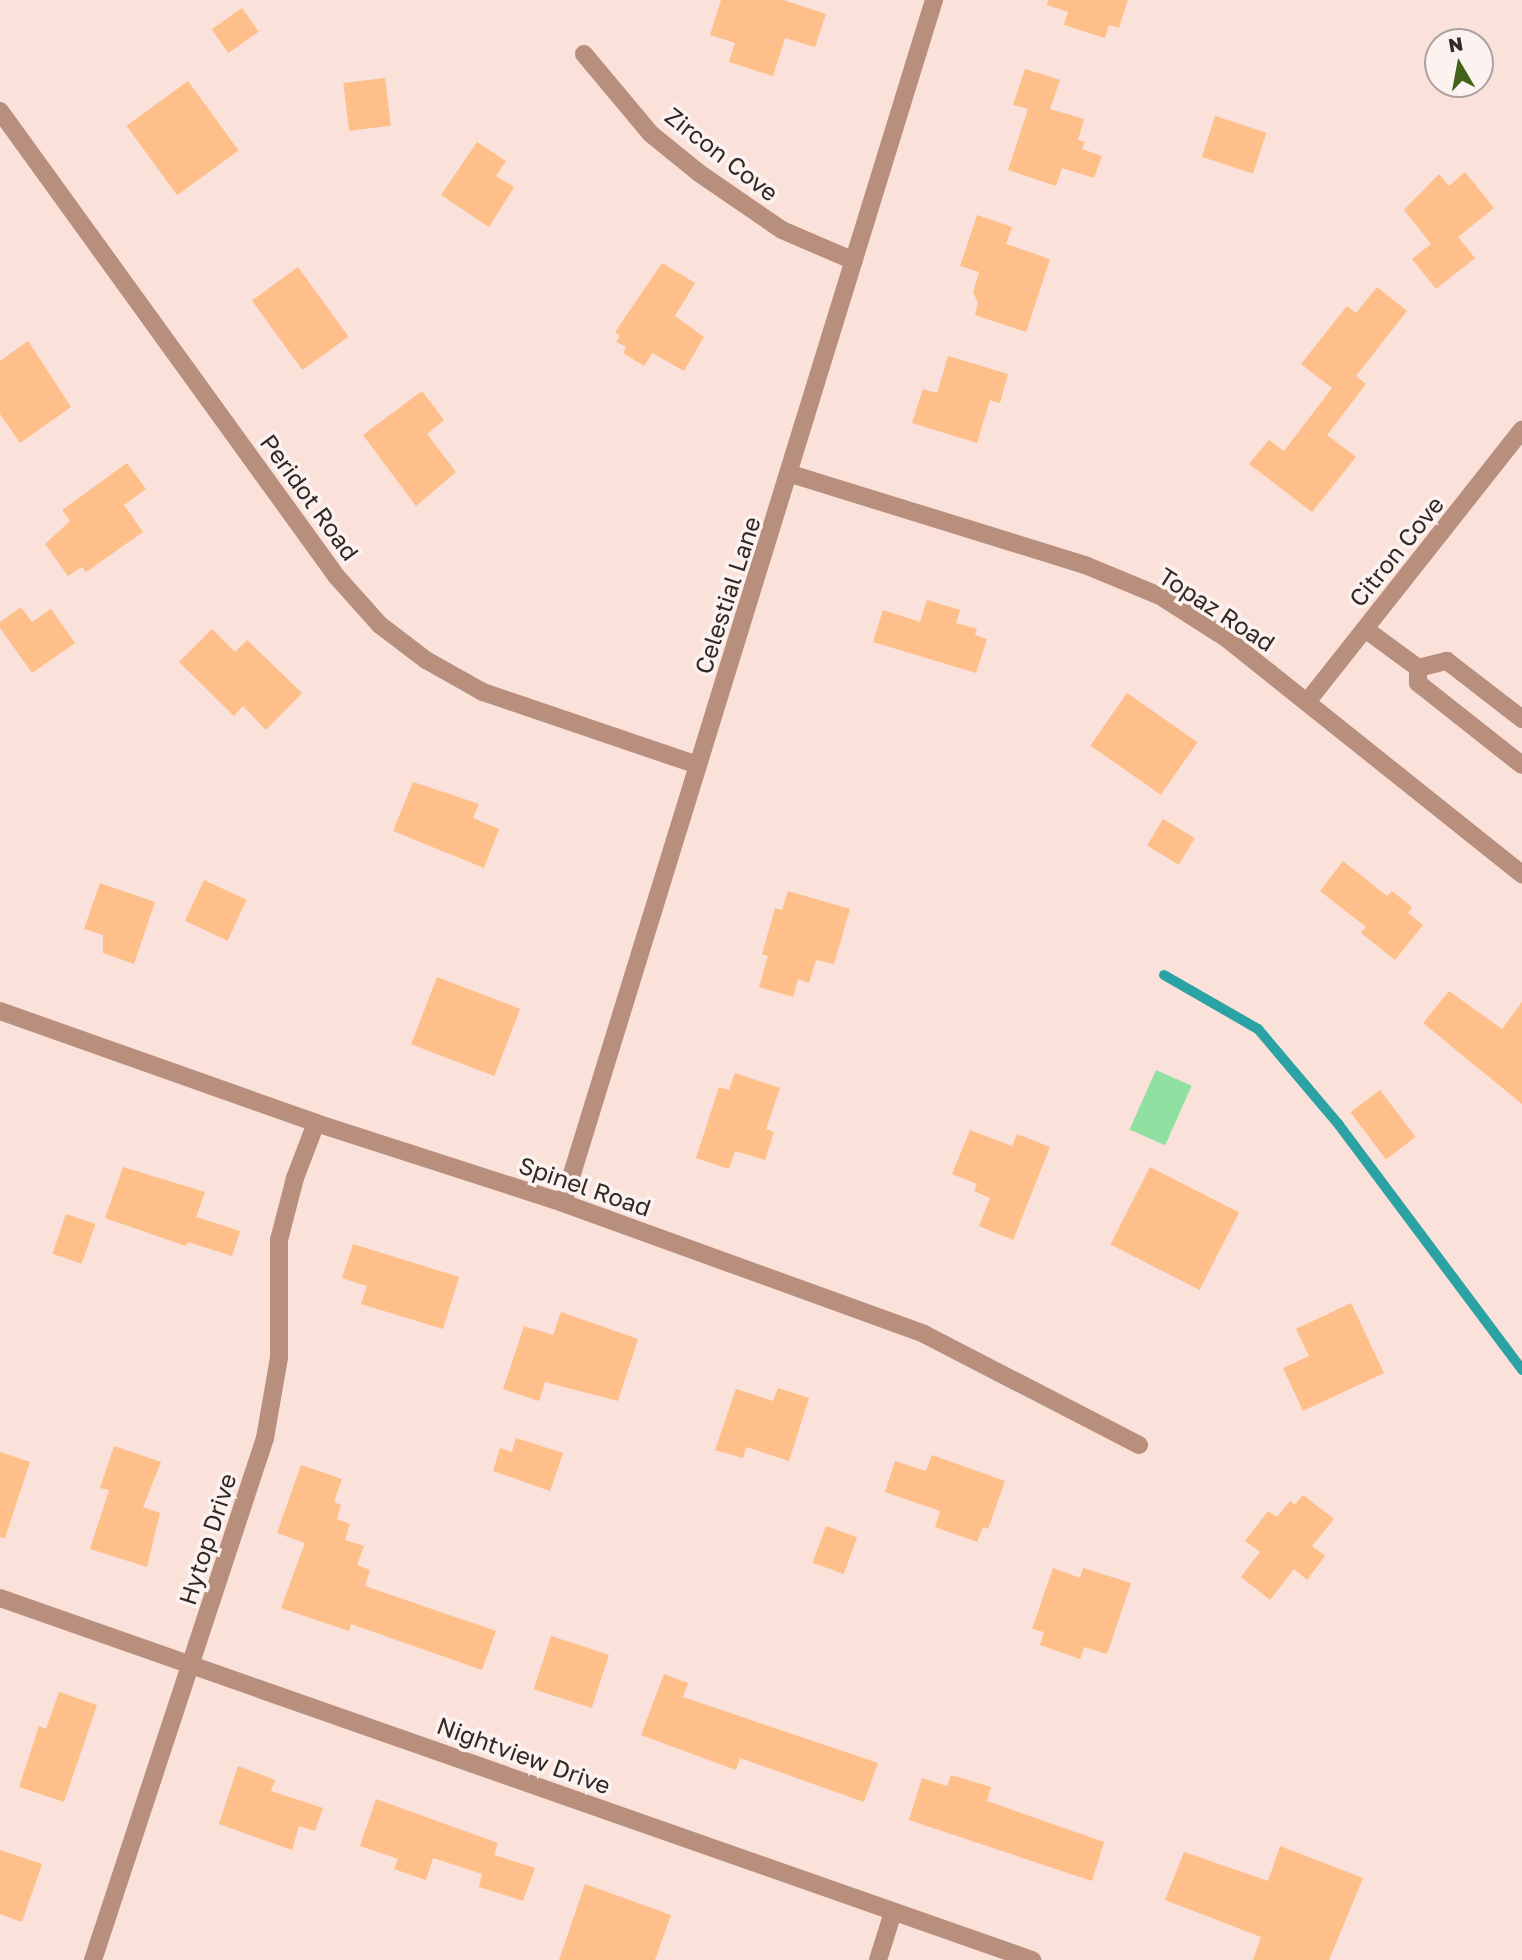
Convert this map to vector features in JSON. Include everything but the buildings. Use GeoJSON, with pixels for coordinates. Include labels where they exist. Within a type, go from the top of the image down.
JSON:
{"type":"FeatureCollection","features":[{"type":"Feature","properties":{"kind":"street","name":"Celestial Lane"},"geometry":{"type":"LineString","coordinates":[[563,1203],[697,765],[791,474],[934,0]]}},
{"type":"Feature","properties":{"kind":"street","name":"Zircon Cove"},"geometry":{"type":"LineString","coordinates":[[584,54],[651,134],[699,173],[782,230],[854,261]]}},
{"type":"Feature","properties":{"kind":"street","name":"Peridot Road"},"geometry":{"type":"LineString","coordinates":[[0,111],[337,577],[380,625],[426,660],[483,692],[697,765]]}},
{"type":"Feature","properties":{"kind":"street","name":"Citron Cove"},"geometry":{"type":"LineString","coordinates":[[1307,702],[1522,430]]}},
{"type":"Feature","properties":{"kind":"street","name":"Topaz Road"},"geometry":{"type":"LineString","coordinates":[[791,474],[1085,565],[1160,596],[1226,638],[1522,874]]}},
{"type":"Feature","properties":{"kind":"street"},"geometry":{"type":"LineString","coordinates":[[1365,629],[1418,668],[1447,661],[1522,719]]}},
{"type":"Feature","properties":{"kind":"street"},"geometry":{"type":"LineString","coordinates":[[1418,668],[1418,683],[1522,765]]}},
{"type":"Feature","properties":{"kind":"street","name":"Spinel Road"},"geometry":{"type":"LineString","coordinates":[[0,1011],[316,1123],[563,1203],[924,1334],[1139,1446]]}},
{"type":"Feature","properties":{"kind":"street","name":"Hytop Drive"},"geometry":{"type":"LineString","coordinates":[[93,1960],[194,1664],[265,1438],[279,1358],[279,1240],[295,1178],[316,1123]]}},
{"type":"Feature","properties":{"kind":"street","name":"Nightview Drive"},"geometry":{"type":"LineString","coordinates":[[0,1598],[1032,1960]]}},
{"type":"Feature","properties":{"kind":"street"},"geometry":{"type":"LineString","coordinates":[[878,1960],[893,1912]]}},
{"type":"Feature","properties":{"kind":"green space"},"geometry":{"type":"Polygon","coordinates":[[[1156,1070],[1192,1086],[1165,1145],[1130,1129],[1156,1070]]]}},
{"type":"Feature","properties":{"kind":"waterway"},"geometry":{"type":"LineString","coordinates":[[1164,975],[1258,1029],[1339,1125],[1522,1370]]}}]}
